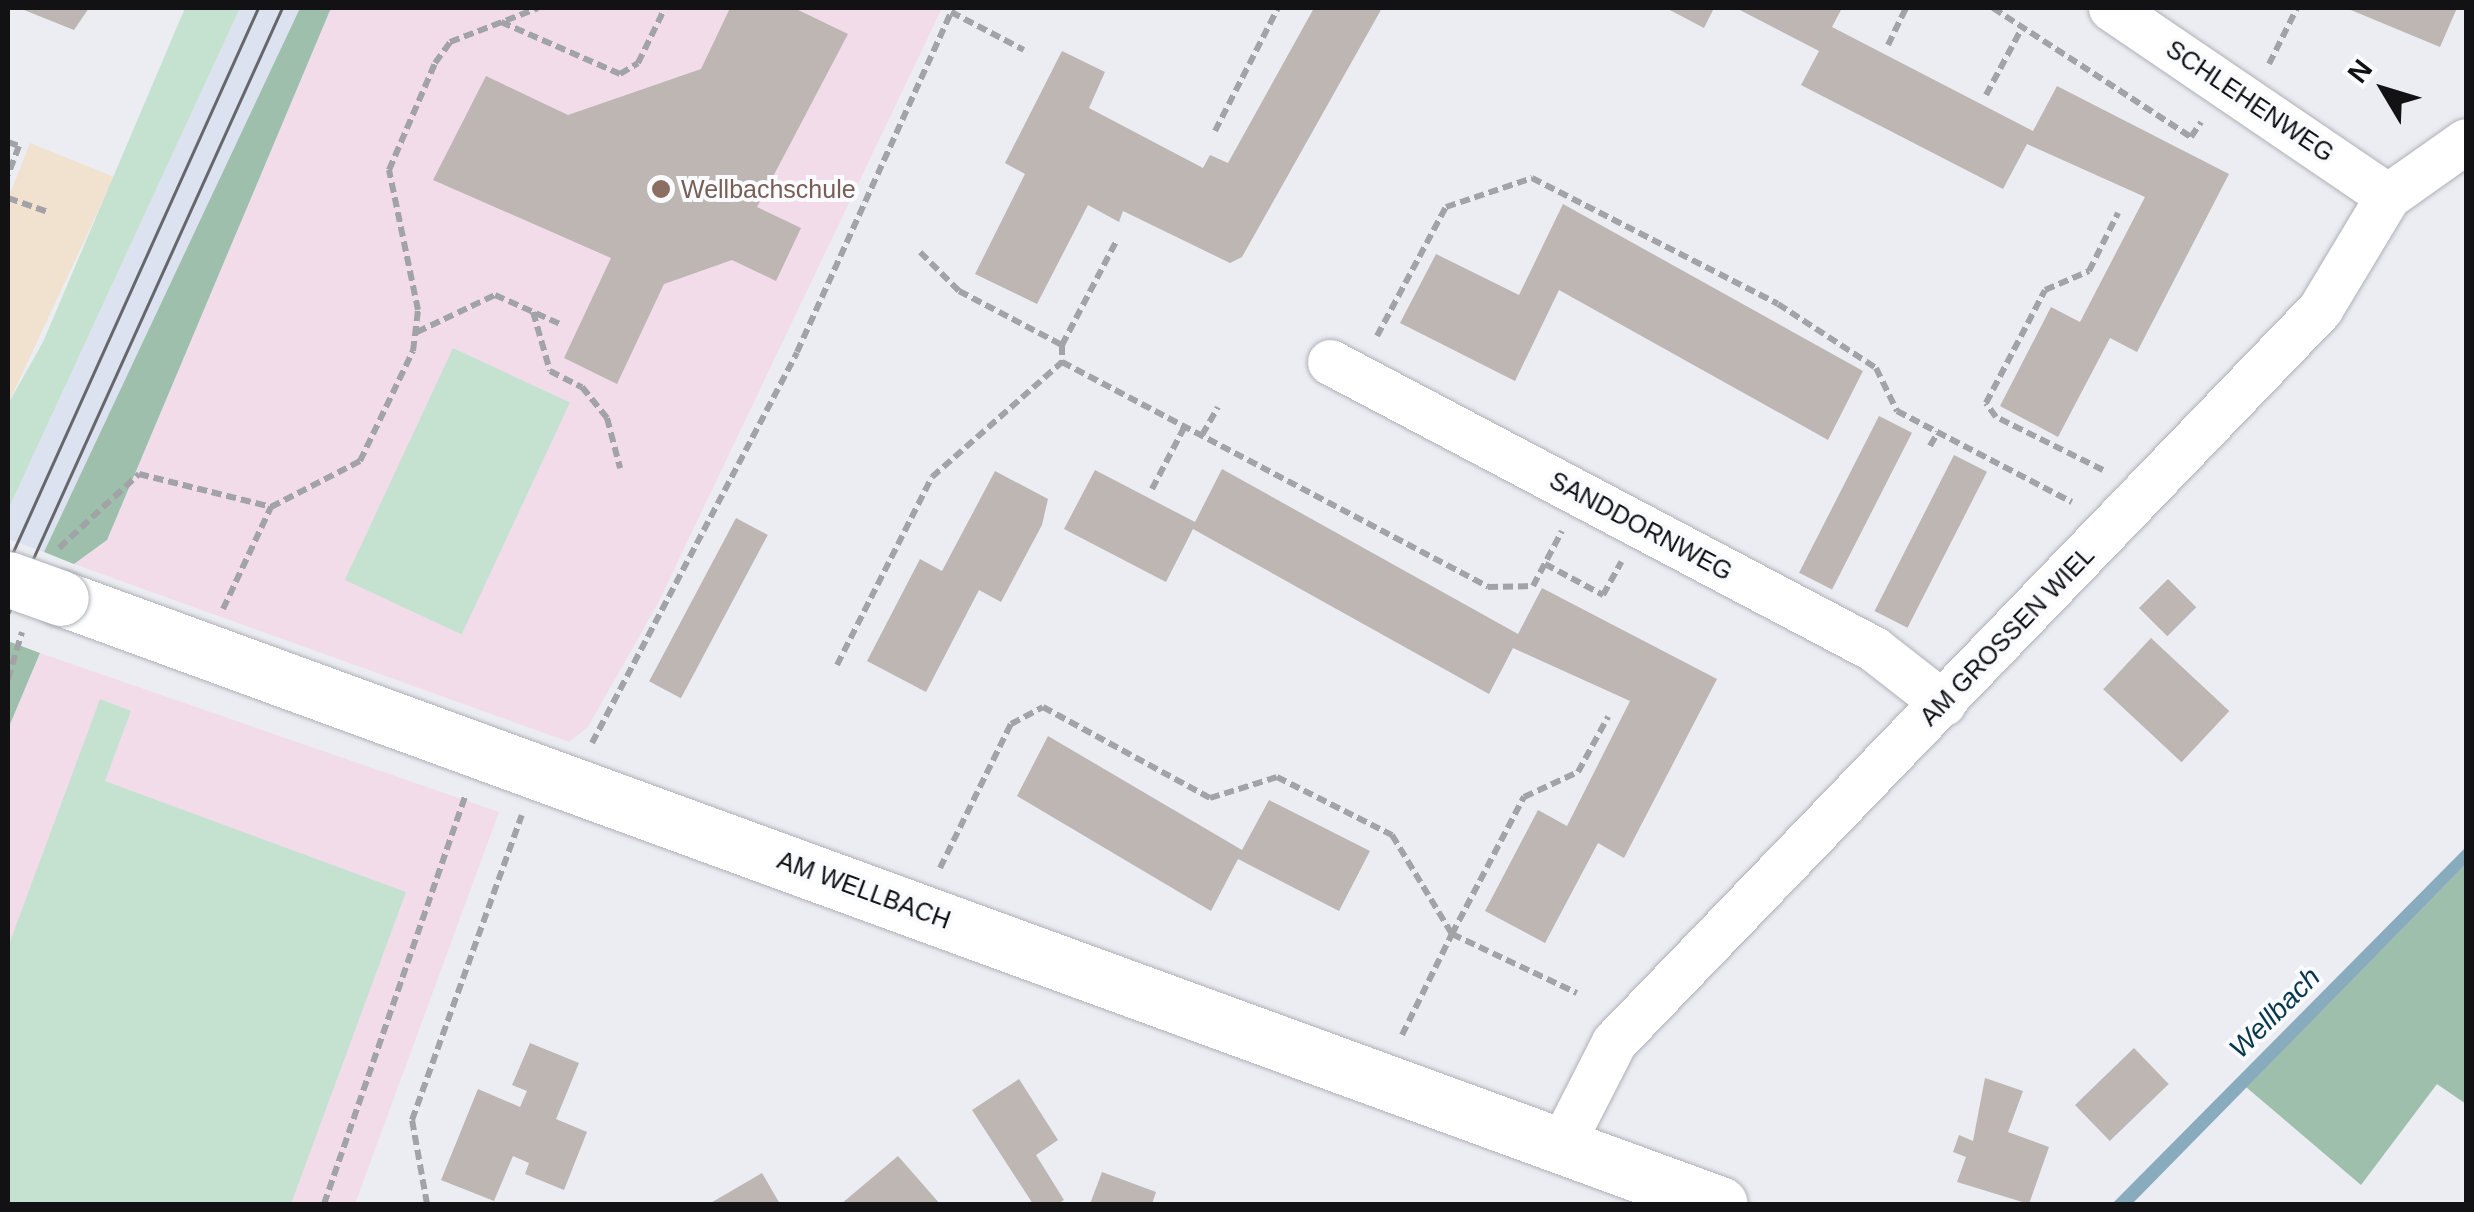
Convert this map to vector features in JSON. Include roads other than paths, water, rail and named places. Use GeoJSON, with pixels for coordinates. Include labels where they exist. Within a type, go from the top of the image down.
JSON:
{"type":"FeatureCollection","features":[{"type":"Feature","properties":{"kind":"main road","name":"AM WELLBACH"},"geometry":{"type":"LineString","coordinates":[[40,578],[208,652],[1720,1204]]}},
{"type":"Feature","properties":{"kind":"street","name":"SCHLEHENWEG"},"geometry":{"type":"LineString","coordinates":[[2111,8],[2253,88],[2388,196]]}},
{"type":"Feature","properties":{"kind":"street","name":"AM GROSSEN WIEL"},"geometry":{"type":"LineString","coordinates":[[1561,1146],[1614,1042],[2320,309],[2388,196],[2466,141]]}},
{"type":"Feature","properties":{"kind":"street","name":"SANDDORNWEG"},"geometry":{"type":"LineString","coordinates":[[1343,369],[1874,649],[1943,704]]}},
{"type":"Feature","properties":{"kind":"water"},"geometry":{"type":"Polygon","coordinates":[[[2466,847],[2466,864],[2132,1204],[2112,1204],[2466,847]]]}},
{"type":"Feature","properties":{"kind":"tram line"},"geometry":{"type":"LineString","coordinates":[[8,563],[258,8]]}},
{"type":"Feature","properties":{"kind":"tram line"},"geometry":{"type":"LineString","coordinates":[[8,614],[282,8]]}},
{"type":"Feature","properties":{"kind":"place","name":"Wellbachschule"},"geometry":{"type":"Point","coordinates":[661,189]}},
{"type":"Feature","properties":{"kind":"water label","name":"Wellbach"},"geometry":{"type":"Point","coordinates":[2275,1013]}}]}
